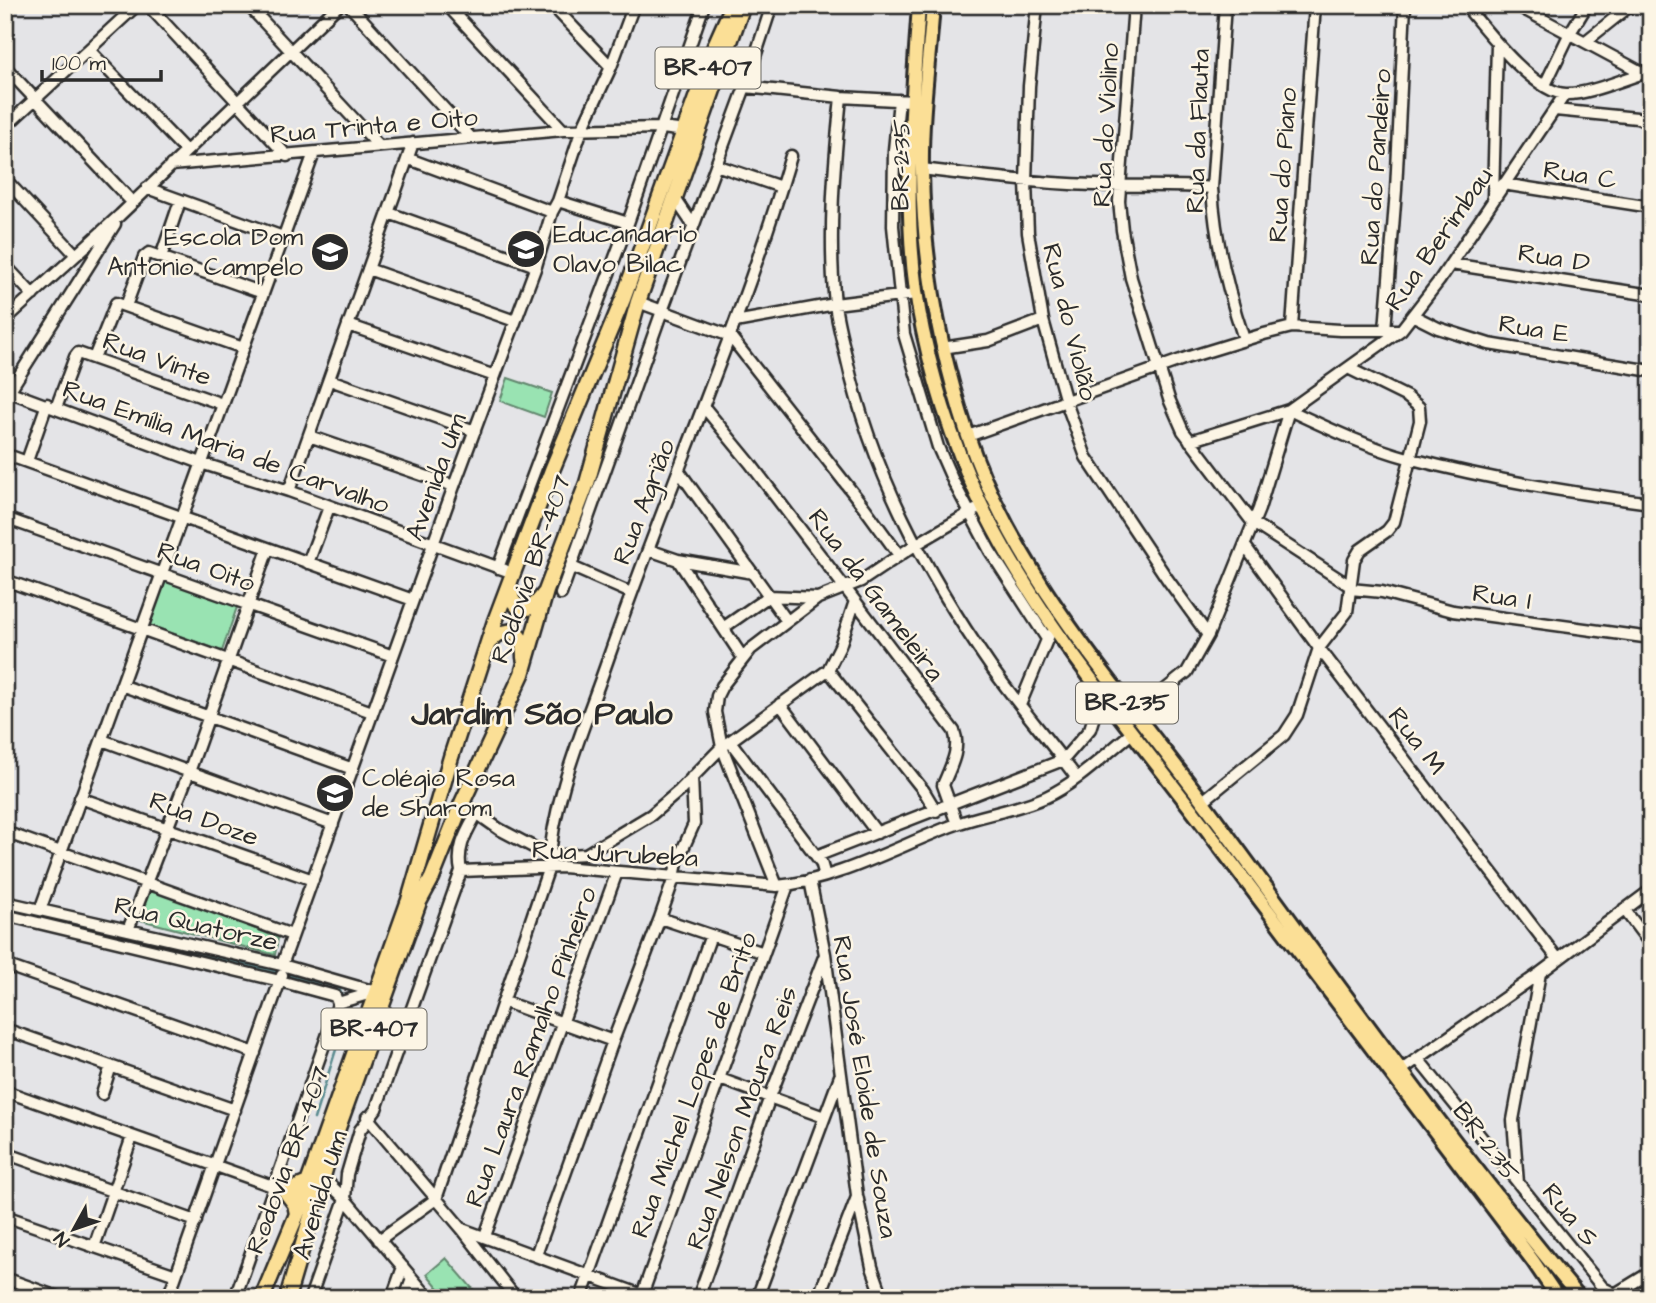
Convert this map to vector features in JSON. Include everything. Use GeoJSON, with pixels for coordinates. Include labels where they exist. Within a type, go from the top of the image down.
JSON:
{"type":"FeatureCollection","features":[{"type":"Feature","properties":{"kind":"highway","name":"BR-407"},"geometry":{"type":"LineString","coordinates":[[685,131],[733,5]]}},
{"type":"Feature","properties":{"kind":"highway","name":"Rodovia BR-407"},"geometry":{"type":"LineString","coordinates":[[262,1298],[311,1185],[419,902],[522,674],[546,592],[587,483],[638,302],[743,5]]}},
{"type":"Feature","properties":{"kind":"highway","name":"Rodovia BR-407"},"geometry":{"type":"LineString","coordinates":[[286,1298],[311,1185],[417,878],[451,757],[488,643],[504,574],[552,470],[623,299],[685,131]]}},
{"type":"Feature","properties":{"kind":"highway"},"geometry":{"type":"LineString","coordinates":[[504,574],[512,600],[519,608],[527,609],[533,606],[546,592]]}},
{"type":"Feature","properties":{"kind":"highway"},"geometry":{"type":"LineString","coordinates":[[488,643],[498,634],[507,631],[517,634],[524,648],[522,674]]}},
{"type":"Feature","properties":{"kind":"highway"},"geometry":{"type":"LineString","coordinates":[[281,1189],[311,1185]]}},
{"type":"Feature","properties":{"kind":"highway"},"geometry":{"type":"LineString","coordinates":[[281,1189],[295,1204],[297,1214]]}},
{"type":"Feature","properties":{"kind":"main road","name":"BR-235"},"geometry":{"type":"LineString","coordinates":[[919,5],[910,142],[911,230],[916,294],[934,373],[977,509],[1000,528],[1135,714],[1472,1162],[1580,1298]]}},
{"type":"Feature","properties":{"kind":"main road","name":"BR-235"},"geometry":{"type":"LineString","coordinates":[[933,5],[922,169],[930,292],[942,348],[968,436],[1000,528],[1054,625],[1132,733],[1533,1261],[1558,1298]]}},
{"type":"Feature","properties":{"kind":"street"},"geometry":{"type":"LineString","coordinates":[[5,127],[137,5]]}},
{"type":"Feature","properties":{"kind":"street"},"geometry":{"type":"LineString","coordinates":[[148,5],[287,156]]}},
{"type":"Feature","properties":{"kind":"street"},"geometry":{"type":"LineString","coordinates":[[248,5],[379,146]]}},
{"type":"Feature","properties":{"kind":"street"},"geometry":{"type":"LineString","coordinates":[[5,320],[120,215],[339,5]]}},
{"type":"Feature","properties":{"kind":"street"},"geometry":{"type":"LineString","coordinates":[[348,5],[471,138]]}},
{"type":"Feature","properties":{"kind":"street"},"geometry":{"type":"LineString","coordinates":[[447,5],[563,130]]}},
{"type":"Feature","properties":{"kind":"street"},"geometry":{"type":"LineString","coordinates":[[552,5],[611,67]]}},
{"type":"Feature","properties":{"kind":"street","name":"Avenida Um"},"geometry":{"type":"LineString","coordinates":[[168,1298],[280,981],[292,935],[536,266],[552,212],[582,129],[611,67],[634,5]]}},
{"type":"Feature","properties":{"kind":"street"},"geometry":{"type":"LineString","coordinates":[[504,574],[704,5]]}},
{"type":"Feature","properties":{"kind":"street"},"geometry":{"type":"LineString","coordinates":[[561,594],[745,87],[772,5]]}},
{"type":"Feature","properties":{"kind":"street","name":"Rua do Violão"},"geometry":{"type":"LineString","coordinates":[[1037,5],[1029,86],[1026,182],[1028,233],[1043,320],[1066,402],[1086,457],[1167,580],[1208,635]]}},
{"type":"Feature","properties":{"kind":"street","name":"Rua do Violino"},"geometry":{"type":"LineString","coordinates":[[1134,5],[1119,185],[1122,230],[1131,278],[1176,417],[1190,441],[1253,523],[1350,587]]}},
{"type":"Feature","properties":{"kind":"street","name":"Rua da Flauta"},"geometry":{"type":"LineString","coordinates":[[1225,5],[1212,188],[1219,253],[1244,339]]}},
{"type":"Feature","properties":{"kind":"street","name":"Rua do Piano"},"geometry":{"type":"LineString","coordinates":[[1292,327],[1315,5]]}},
{"type":"Feature","properties":{"kind":"street","name":"Rua do Pandeiro"},"geometry":{"type":"LineString","coordinates":[[1385,330],[1396,190],[1405,5]]}},
{"type":"Feature","properties":{"kind":"street"},"geometry":{"type":"LineString","coordinates":[[1465,5],[1497,44],[1524,71],[1564,94],[1585,91],[1647,72]]}},
{"type":"Feature","properties":{"kind":"street"},"geometry":{"type":"LineString","coordinates":[[1516,5],[1647,72]]}},
{"type":"Feature","properties":{"kind":"street"},"geometry":{"type":"LineString","coordinates":[[1545,85],[1587,5]]}},
{"type":"Feature","properties":{"kind":"street"},"geometry":{"type":"LineString","coordinates":[[1586,41],[1631,5]]}},
{"type":"Feature","properties":{"kind":"street"},"geometry":{"type":"LineString","coordinates":[[1493,199],[1497,44]]}},
{"type":"Feature","properties":{"kind":"street"},"geometry":{"type":"LineString","coordinates":[[90,51],[185,150]]}},
{"type":"Feature","properties":{"kind":"street"},"geometry":{"type":"LineString","coordinates":[[5,67],[132,202]]}},
{"type":"Feature","properties":{"kind":"street"},"geometry":{"type":"LineString","coordinates":[[745,87],[913,101]]}},
{"type":"Feature","properties":{"kind":"street","name":"Rua Berimbau"},"geometry":{"type":"LineString","coordinates":[[1190,441],[1289,410],[1401,330],[1451,264],[1564,94]]}},
{"type":"Feature","properties":{"kind":"street"},"geometry":{"type":"LineString","coordinates":[[841,97],[831,192],[835,304],[865,430],[915,545],[965,628],[1076,777]]}},
{"type":"Feature","properties":{"kind":"street"},"geometry":{"type":"LineString","coordinates":[[899,100],[894,150],[892,226],[904,334],[938,447],[977,509],[990,551],[1047,639]]}},
{"type":"Feature","properties":{"kind":"street"},"geometry":{"type":"LineString","coordinates":[[1555,110],[1637,118],[1651,127]]}},
{"type":"Feature","properties":{"kind":"street","name":"Rua Trinta e Oito"},"geometry":{"type":"LineString","coordinates":[[171,164],[563,130],[662,128],[685,131]]}},
{"type":"Feature","properties":{"kind":"street"},"geometry":{"type":"LineString","coordinates":[[289,491],[414,143]]}},
{"type":"Feature","properties":{"kind":"street"},"geometry":{"type":"LineString","coordinates":[[30,920],[60,852],[102,740],[314,153]]}},
{"type":"Feature","properties":{"kind":"street","name":"Rua Agrião"},"geometry":{"type":"LineString","coordinates":[[436,1199],[505,1002],[550,862],[555,820],[569,770],[631,593],[730,336],[791,156]]}},
{"type":"Feature","properties":{"kind":"street"},"geometry":{"type":"LineString","coordinates":[[409,159],[552,212]]}},
{"type":"Feature","properties":{"kind":"street"},"geometry":{"type":"LineString","coordinates":[[716,165],[781,187]]}},
{"type":"Feature","properties":{"kind":"street"},"geometry":{"type":"LineString","coordinates":[[922,169],[1026,182],[1212,188]]}},
{"type":"Feature","properties":{"kind":"street"},"geometry":{"type":"LineString","coordinates":[[5,179],[76,255]]}},
{"type":"Feature","properties":{"kind":"street","name":"Rua C"},"geometry":{"type":"LineString","coordinates":[[1503,184],[1651,207]]}},
{"type":"Feature","properties":{"kind":"street"},"geometry":{"type":"LineString","coordinates":[[147,188],[282,237]]}},
{"type":"Feature","properties":{"kind":"street"},"geometry":{"type":"LineString","coordinates":[[674,197],[693,225]]}},
{"type":"Feature","properties":{"kind":"street"},"geometry":{"type":"LineString","coordinates":[[161,257],[180,201]]}},
{"type":"Feature","properties":{"kind":"street"},"geometry":{"type":"LineString","coordinates":[[558,201],[628,223]]}},
{"type":"Feature","properties":{"kind":"street"},"geometry":{"type":"LineString","coordinates":[[389,213],[536,266]]}},
{"type":"Feature","properties":{"kind":"street"},"geometry":{"type":"LineString","coordinates":[[7,393],[120,215]]}},
{"type":"Feature","properties":{"kind":"street"},"geometry":{"type":"LineString","coordinates":[[94,358],[147,254],[263,293]]}},
{"type":"Feature","properties":{"kind":"street","name":"Rua D"},"geometry":{"type":"LineString","coordinates":[[1451,264],[1651,295]]}},
{"type":"Feature","properties":{"kind":"street"},"geometry":{"type":"LineString","coordinates":[[5,265],[33,295]]}},
{"type":"Feature","properties":{"kind":"street"},"geometry":{"type":"LineString","coordinates":[[368,269],[515,321]]}},
{"type":"Feature","properties":{"kind":"street"},"geometry":{"type":"LineString","coordinates":[[735,322],[835,304],[916,294]]}},
{"type":"Feature","properties":{"kind":"street"},"geometry":{"type":"LineString","coordinates":[[638,302],[730,336],[899,555]]}},
{"type":"Feature","properties":{"kind":"street"},"geometry":{"type":"LineString","coordinates":[[121,305],[243,348]]}},
{"type":"Feature","properties":{"kind":"street","name":"Rua E"},"geometry":{"type":"LineString","coordinates":[[1414,316],[1438,328],[1489,344],[1651,371]]}},
{"type":"Feature","properties":{"kind":"street"},"geometry":{"type":"LineString","coordinates":[[942,348],[988,341],[1043,320]]}},
{"type":"Feature","properties":{"kind":"street"},"geometry":{"type":"LineString","coordinates":[[348,325],[495,376]]}},
{"type":"Feature","properties":{"kind":"street"},"geometry":{"type":"LineString","coordinates":[[968,436],[1244,339],[1292,327],[1401,330]]}},
{"type":"Feature","properties":{"kind":"street","name":"Rua Vinte"},"geometry":{"type":"LineString","coordinates":[[52,406],[78,354],[222,404]]}},
{"type":"Feature","properties":{"kind":"street"},"geometry":{"type":"LineString","coordinates":[[1203,801],[1284,735],[1297,715],[1319,648],[1347,612],[1350,575],[1358,553],[1387,531],[1394,522],[1420,421],[1419,407],[1407,397],[1350,369]]}},
{"type":"Feature","properties":{"kind":"street"},"geometry":{"type":"LineString","coordinates":[[330,380],[475,432]]}},
{"type":"Feature","properties":{"kind":"street","name":"Rua Emília Maria de Carvalho"},"geometry":{"type":"LineString","coordinates":[[7,393],[52,406],[201,463],[289,491],[504,574]]}},
{"type":"Feature","properties":{"kind":"street"},"geometry":{"type":"LineString","coordinates":[[27,461],[52,406]]}},
{"type":"Feature","properties":{"kind":"street","name":"Rua da Gameleira"},"geometry":{"type":"LineString","coordinates":[[704,407],[750,463],[954,731],[956,747],[943,785],[957,824]]}},
{"type":"Feature","properties":{"kind":"street"},"geometry":{"type":"LineString","coordinates":[[1135,714],[1187,672],[1208,635],[1245,546],[1289,410],[1359,442],[1410,459],[1493,478],[1651,503]]}},
{"type":"Feature","properties":{"kind":"street"},"geometry":{"type":"LineString","coordinates":[[309,436],[454,486]]}},
{"type":"Feature","properties":{"kind":"street"},"geometry":{"type":"LineString","coordinates":[[5,468],[11,456],[27,461],[413,600]]}},
{"type":"Feature","properties":{"kind":"street"},"geometry":{"type":"LineString","coordinates":[[679,471],[787,621]]}},
{"type":"Feature","properties":{"kind":"street"},"geometry":{"type":"LineString","coordinates":[[308,563],[329,507]]}},
{"type":"Feature","properties":{"kind":"street"},"geometry":{"type":"LineString","coordinates":[[782,886],[716,724],[717,696],[743,658],[818,598],[861,581],[915,545],[977,509]]}},
{"type":"Feature","properties":{"kind":"street","name":"Rua Oito"},"geometry":{"type":"LineString","coordinates":[[5,518],[393,656]]}},
{"type":"Feature","properties":{"kind":"street","name":"Rua M"},"geometry":{"type":"LineString","coordinates":[[1245,546],[1319,648],[1558,959]]}},
{"type":"Feature","properties":{"kind":"street"},"geometry":{"type":"LineString","coordinates":[[128,930],[169,828],[268,549]]}},
{"type":"Feature","properties":{"kind":"street"},"geometry":{"type":"LineString","coordinates":[[649,550],[677,560],[753,573]]}},
{"type":"Feature","properties":{"kind":"street"},"geometry":{"type":"LineString","coordinates":[[677,560],[743,658]]}},
{"type":"Feature","properties":{"kind":"street"},"geometry":{"type":"LineString","coordinates":[[572,566],[631,593]]}},
{"type":"Feature","properties":{"kind":"street"},"geometry":{"type":"LineString","coordinates":[[5,580],[372,712]]}},
{"type":"Feature","properties":{"kind":"street","name":"Rua I"},"geometry":{"type":"LineString","coordinates":[[1350,587],[1382,592],[1453,611],[1651,638]]}},
{"type":"Feature","properties":{"kind":"street"},"geometry":{"type":"LineString","coordinates":[[723,628],[769,596],[818,598]]}},
{"type":"Feature","properties":{"kind":"street"},"geometry":{"type":"LineString","coordinates":[[462,803],[550,862],[586,854],[606,844],[651,815],[726,744],[828,670],[856,601]]}},
{"type":"Feature","properties":{"kind":"street"},"geometry":{"type":"LineString","coordinates":[[1020,705],[1054,625]]}},
{"type":"Feature","properties":{"kind":"street"},"geometry":{"type":"LineString","coordinates":[[828,670],[924,791],[936,811]]}},
{"type":"Feature","properties":{"kind":"street"},"geometry":{"type":"LineString","coordinates":[[121,685],[352,769]]}},
{"type":"Feature","properties":{"kind":"street"},"geometry":{"type":"LineString","coordinates":[[820,858],[1063,760],[1090,729],[1102,691]]}},
{"type":"Feature","properties":{"kind":"street"},"geometry":{"type":"LineString","coordinates":[[780,704],[877,833]]}},
{"type":"Feature","properties":{"kind":"street","name":"Rua Jurubeba"},"geometry":{"type":"LineString","coordinates":[[460,871],[520,870],[550,862],[674,878],[782,886],[825,876],[957,824],[1045,797],[1076,777],[1132,733]]}},
{"type":"Feature","properties":{"kind":"street"},"geometry":{"type":"LineString","coordinates":[[102,740],[333,824]]}},
{"type":"Feature","properties":{"kind":"street"},"geometry":{"type":"LineString","coordinates":[[726,744],[820,858],[825,876]]}},
{"type":"Feature","properties":{"kind":"street"},"geometry":{"type":"LineString","coordinates":[[536,1255],[660,918],[677,862],[694,824],[692,777]]}},
{"type":"Feature","properties":{"kind":"street","name":"Rua Doze"},"geometry":{"type":"LineString","coordinates":[[80,797],[313,880]]}},
{"type":"Feature","properties":{"kind":"street"},"geometry":{"type":"LineString","coordinates":[[460,871],[458,859],[461,842],[477,813]]}},
{"type":"Feature","properties":{"kind":"street"},"geometry":{"type":"LineString","coordinates":[[5,832],[292,935]]}},
{"type":"Feature","properties":{"kind":"street","name":"Avenida Um"},"geometry":{"type":"LineString","coordinates":[[310,1298],[345,1199],[346,1174],[360,1130],[376,1109],[460,871]]}},
{"type":"Feature","properties":{"kind":"street","name":"Rua Laura Ramalho Pinheiro"},"geometry":{"type":"LineString","coordinates":[[485,1236],[617,872]]}},
{"type":"Feature","properties":{"kind":"street","name":"Rua José Eloide de Souza"},"geometry":{"type":"LineString","coordinates":[[810,880],[825,954],[858,1195],[872,1267],[881,1296]]}},
{"type":"Feature","properties":{"kind":"street","name":"Rua Michel Lopes de Brito"},"geometry":{"type":"LineString","coordinates":[[641,1296],[764,953],[782,886]]}},
{"type":"Feature","properties":{"kind":"street"},"geometry":{"type":"LineString","coordinates":[[1403,1069],[1540,973],[1651,890]]}},
{"type":"Feature","properties":{"kind":"street","name":"Rua Quatorze"},"geometry":{"type":"LineString","coordinates":[[5,902],[283,966],[376,992]]}},
{"type":"Feature","properties":{"kind":"street"},"geometry":{"type":"LineString","coordinates":[[1624,909],[1651,945]]}},
{"type":"Feature","properties":{"kind":"street"},"geometry":{"type":"LineString","coordinates":[[5,915],[280,981],[335,999],[349,1001],[376,992]]}},
{"type":"Feature","properties":{"kind":"street"},"geometry":{"type":"LineString","coordinates":[[660,918],[764,953]]}},
{"type":"Feature","properties":{"kind":"street"},"geometry":{"type":"LineString","coordinates":[[581,1298],[711,935]]}},
{"type":"Feature","properties":{"kind":"street","name":"Rua Nelson Moura Reis"},"geometry":{"type":"LineString","coordinates":[[698,1298],[825,954]]}},
{"type":"Feature","properties":{"kind":"street"},"geometry":{"type":"LineString","coordinates":[[5,965],[255,1053]]}},
{"type":"Feature","properties":{"kind":"street"},"geometry":{"type":"LineString","coordinates":[[1518,1184],[1513,1120],[1540,973]]}},
{"type":"Feature","properties":{"kind":"street"},"geometry":{"type":"LineString","coordinates":[[235,1298],[281,1189],[335,999]]}},
{"type":"Feature","properties":{"kind":"street"},"geometry":{"type":"LineString","coordinates":[[505,1002],[613,1041]]}},
{"type":"Feature","properties":{"kind":"street"},"geometry":{"type":"LineString","coordinates":[[5,1028],[235,1110]]}},
{"type":"Feature","properties":{"kind":"street","name":"Rua S"},"geometry":{"type":"LineString","coordinates":[[1418,1059],[1603,1288],[1615,1294],[1651,1272]]}},
{"type":"Feature","properties":{"kind":"street"},"geometry":{"type":"LineString","coordinates":[[102,1094],[111,1066]]}},
{"type":"Feature","properties":{"kind":"street"},"geometry":{"type":"LineString","coordinates":[[757,1298],[840,1076]]}},
{"type":"Feature","properties":{"kind":"street"},"geometry":{"type":"LineString","coordinates":[[720,1079],[824,1117]]}},
{"type":"Feature","properties":{"kind":"street"},"geometry":{"type":"LineString","coordinates":[[5,1091],[281,1189]]}},
{"type":"Feature","properties":{"kind":"street"},"geometry":{"type":"LineString","coordinates":[[368,1117],[516,1298]]}},
{"type":"Feature","properties":{"kind":"street"},"geometry":{"type":"LineString","coordinates":[[94,1247],[132,1137]]}},
{"type":"Feature","properties":{"kind":"street"},"geometry":{"type":"LineString","coordinates":[[5,1153],[196,1221]]}},
{"type":"Feature","properties":{"kind":"street"},"geometry":{"type":"LineString","coordinates":[[311,1185],[345,1199],[429,1298]]}},
{"type":"Feature","properties":{"kind":"street"},"geometry":{"type":"LineString","coordinates":[[818,1298],[858,1195]]}},
{"type":"Feature","properties":{"kind":"street"},"geometry":{"type":"LineString","coordinates":[[379,1240],[436,1199]]}},
{"type":"Feature","properties":{"kind":"street"},"geometry":{"type":"LineString","coordinates":[[5,1216],[176,1275]]}},
{"type":"Feature","properties":{"kind":"street"},"geometry":{"type":"LineString","coordinates":[[462,1229],[641,1296]]}},
{"type":"Feature","properties":{"kind":"street"},"geometry":{"type":"LineString","coordinates":[[392,1298],[403,1267]]}},
{"type":"Feature","properties":{"kind":"street"},"geometry":{"type":"LineString","coordinates":[[5,1278],[60,1298]]}},
{"type":"Feature","properties":{"kind":"street"},"geometry":{"type":"LineString","coordinates":[[405,1298],[412,1279]]}},
{"type":"Feature","properties":{"kind":"green space"},"geometry":{"type":"Polygon","coordinates":[[[508,378],[552,393],[544,417],[500,401],[508,378]]]}},
{"type":"Feature","properties":{"kind":"green space"},"geometry":{"type":"Polygon","coordinates":[[[161,576],[238,604],[222,651],[144,623],[161,576]]]}},
{"type":"Feature","properties":{"kind":"green space"},"geometry":{"type":"Polygon","coordinates":[[[150,886],[278,938],[275,955],[137,919],[150,886]]]}},
{"type":"Feature","properties":{"kind":"green space"},"geometry":{"type":"Polygon","coordinates":[[[446,1258],[478,1295],[475,1298],[447,1298],[427,1274],[446,1258]]]}},
{"type":"Feature","properties":{"kind":"waterway"},"geometry":{"type":"LineString","coordinates":[[5,909],[23,913]]}},
{"type":"Feature","properties":{"kind":"waterway"},"geometry":{"type":"LineString","coordinates":[[38,917],[279,972]]}},
{"type":"Feature","properties":{"kind":"waterway"},"geometry":{"type":"LineString","coordinates":[[285,974],[339,988],[343,998]]}},
{"type":"Feature","properties":{"kind":"waterway"},"geometry":{"type":"LineString","coordinates":[[314,1119],[346,1018],[345,1005]]}},
{"type":"Feature","properties":{"kind":"place","name":"Educandario Olavo Bilac"},"geometry":{"type":"Point","coordinates":[526,249]}},
{"type":"Feature","properties":{"kind":"place","name":"Escola Dom Antonio Campelo"},"geometry":{"type":"Point","coordinates":[330,252]}},
{"type":"Feature","properties":{"kind":"place","name":"Colégio Rosa de Sharom"},"geometry":{"type":"Point","coordinates":[335,793]}},
{"type":"Feature","properties":{"kind":"district","name":"Jardim São Paulo"},"geometry":{"type":"Point","coordinates":[542,714]}}]}
